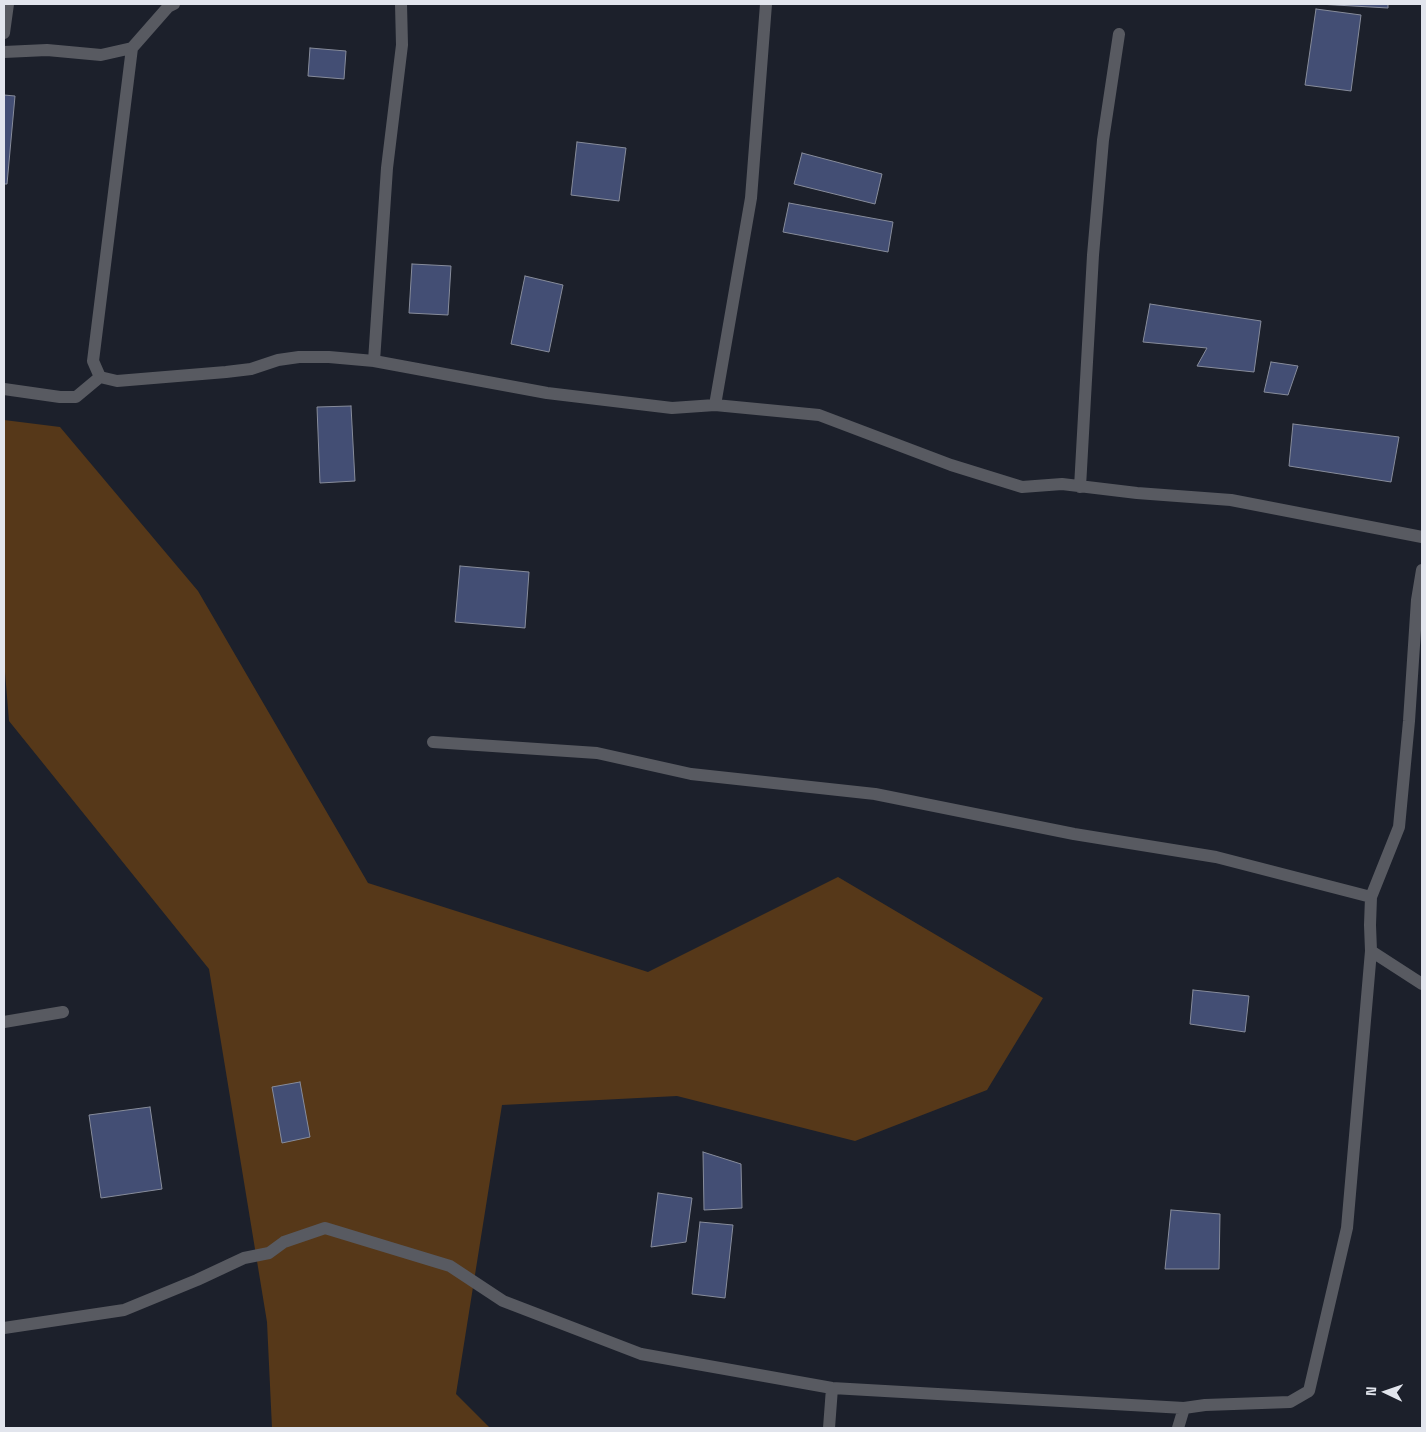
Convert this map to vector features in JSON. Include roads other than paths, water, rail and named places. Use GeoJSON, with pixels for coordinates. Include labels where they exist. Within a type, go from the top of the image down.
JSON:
{"type":"FeatureCollection","features":[{"type":"Feature","properties":{"kind":"street"},"geometry":{"type":"LineString","coordinates":[[4,32],[8,4]]}},
{"type":"Feature","properties":{"kind":"street"},"geometry":{"type":"LineString","coordinates":[[100,377],[93,361],[132,48],[168,7],[174,4]]}},
{"type":"Feature","properties":{"kind":"street"},"geometry":{"type":"LineString","coordinates":[[374,361],[387,168],[402,45],[401,4]]}},
{"type":"Feature","properties":{"kind":"street"},"geometry":{"type":"LineString","coordinates":[[716,405],[751,198],[766,4]]}},
{"type":"Feature","properties":{"kind":"street"},"geometry":{"type":"LineString","coordinates":[[1080,486],[1092,255],[1103,140],[1119,34]]}},
{"type":"Feature","properties":{"kind":"street"},"geometry":{"type":"LineString","coordinates":[[4,52],[47,50],[101,54],[132,48]]}},
{"type":"Feature","properties":{"kind":"street"},"geometry":{"type":"LineString","coordinates":[[100,377],[117,381],[226,372],[251,369],[278,360],[299,357],[329,357],[374,361],[556,394],[672,408],[716,405],[819,415],[952,466],[1022,487],[1062,484],[1137,493],[1231,500],[1422,537]]}},
{"type":"Feature","properties":{"kind":"street"},"geometry":{"type":"LineString","coordinates":[[4,389],[60,397],[76,397],[100,377]]}},
{"type":"Feature","properties":{"kind":"street"},"geometry":{"type":"LineString","coordinates":[[4,1328],[124,1310],[244,1258],[269,1253],[284,1242],[325,1228],[450,1266],[503,1300],[641,1354],[832,1388],[1184,1408],[1205,1405],[1290,1402],[1309,1391],[1347,1228],[1372,951],[1370,925],[1372,897],[1399,827],[1409,720],[1417,600],[1422,570]]}},
{"type":"Feature","properties":{"kind":"street"},"geometry":{"type":"LineString","coordinates":[[433,742],[597,753],[691,774],[875,794],[1074,834],[1216,857],[1372,897]]}},
{"type":"Feature","properties":{"kind":"street"},"geometry":{"type":"LineString","coordinates":[[1372,951],[1422,984]]}},
{"type":"Feature","properties":{"kind":"street"},"geometry":{"type":"LineString","coordinates":[[4,1022],[63,1012]]}},
{"type":"Feature","properties":{"kind":"street"},"geometry":{"type":"LineString","coordinates":[[829,1428],[832,1388]]}},
{"type":"Feature","properties":{"kind":"street"},"geometry":{"type":"LineString","coordinates":[[1178,1428],[1184,1408]]}}]}
